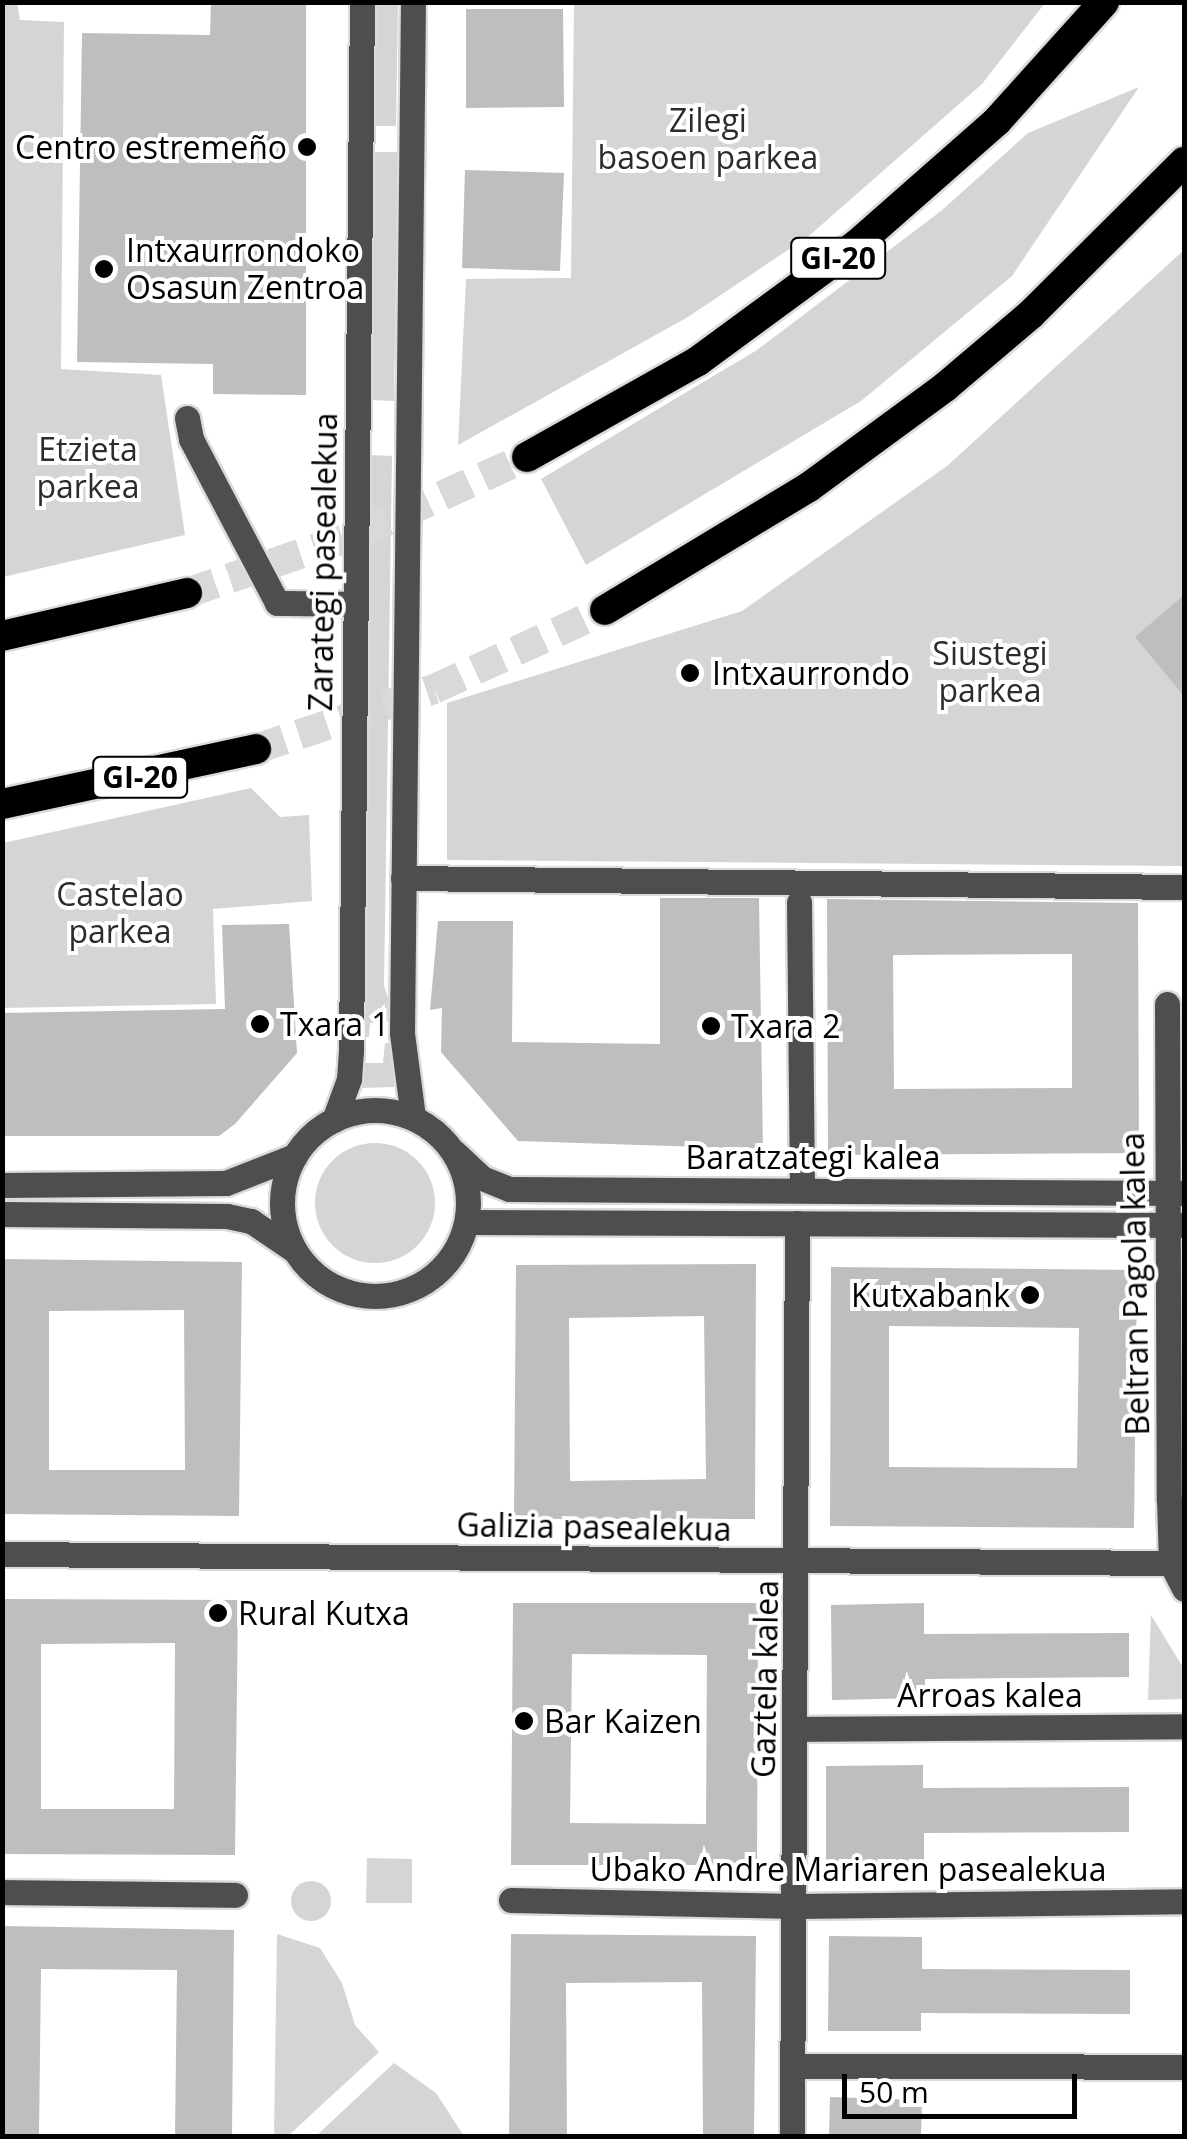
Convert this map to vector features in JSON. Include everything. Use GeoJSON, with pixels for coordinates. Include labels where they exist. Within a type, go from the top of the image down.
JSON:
{"type":"FeatureCollection","features":[{"type":"Feature","properties":{"kind":"highway","name":"GI-20"},"geometry":{"type":"LineString","coordinates":[[527,457],[698,361],[856,244],[997,120],[1104,2]]}},
{"type":"Feature","properties":{"kind":"highway"},"geometry":{"type":"LineString","coordinates":[[605,610],[808,487],[944,386],[1032,314],[1184,162]]}},
{"type":"Feature","properties":{"kind":"highway"},"geometry":{"type":"LineString","coordinates":[[2,636],[187,594]]}},
{"type":"Feature","properties":{"kind":"highway","name":"GI-20"},"geometry":{"type":"LineString","coordinates":[[9,801],[256,749]]}},
{"type":"Feature","properties":{"kind":"street","name":"Zarategi pasealekua"},"geometry":{"type":"LineString","coordinates":[[334,1120],[350,1079],[362,2]]}},
{"type":"Feature","properties":{"kind":"street"},"geometry":{"type":"LineString","coordinates":[[413,2],[402,1047],[413,1118]]}},
{"type":"Feature","properties":{"kind":"street"},"geometry":{"type":"LineString","coordinates":[[186,418],[190,439],[278,603],[355,604]]}},
{"type":"Feature","properties":{"kind":"street"},"geometry":{"type":"LineString","coordinates":[[403,878],[1184,887]]}},
{"type":"Feature","properties":{"kind":"street"},"geometry":{"type":"LineString","coordinates":[[798,902],[802,1189]]}},
{"type":"Feature","properties":{"kind":"street","name":"Beltran Pagola kalea"},"geometry":{"type":"LineString","coordinates":[[1166,1004],[1176,1225],[1178,1563]]}},
{"type":"Feature","properties":{"kind":"street"},"geometry":{"type":"LineString","coordinates":[[2,1184],[226,1183],[295,1156],[334,1120],[377,1110],[413,1118],[454,1152],[468,1190],[467,1222],[441,1270],[393,1295],[332,1286],[294,1250],[251,1221],[227,1216],[2,1214]]}},
{"type":"Feature","properties":{"kind":"street","name":"Baratzategi kalea"},"geometry":{"type":"LineString","coordinates":[[454,1152],[482,1178],[508,1189],[1175,1192]]}},
{"type":"Feature","properties":{"kind":"street"},"geometry":{"type":"LineString","coordinates":[[294,1250],[282,1208],[295,1156]]}},
{"type":"Feature","properties":{"kind":"street","name":"Baratzategi kalea"},"geometry":{"type":"LineString","coordinates":[[467,1222],[1176,1225]]}},
{"type":"Feature","properties":{"kind":"street","name":"Gaztela kalea"},"geometry":{"type":"LineString","coordinates":[[792,2136],[799,1563],[798,1223]]}},
{"type":"Feature","properties":{"kind":"street","name":"Galizia pasealekua"},"geometry":{"type":"LineString","coordinates":[[2,1554],[1178,1563]]}},
{"type":"Feature","properties":{"kind":"street"},"geometry":{"type":"LineString","coordinates":[[1178,1563],[1184,1589]]}},
{"type":"Feature","properties":{"kind":"street","name":"Arroas kalea"},"geometry":{"type":"LineString","coordinates":[[796,1729],[1184,1726]]}},
{"type":"Feature","properties":{"kind":"street"},"geometry":{"type":"LineString","coordinates":[[2,1892],[235,1895]]}},
{"type":"Feature","properties":{"kind":"street","name":"Ubako Andre Mariaren pasealekua"},"geometry":{"type":"LineString","coordinates":[[511,1900],[796,1906],[1184,1901]]}},
{"type":"Feature","properties":{"kind":"street"},"geometry":{"type":"LineString","coordinates":[[794,2066],[1184,2067]]}},
{"type":"Feature","properties":{"kind":"green space","name":"Zilegi basoen parkea"},"geometry":{"type":"Polygon","coordinates":[[[574,2],[1045,3],[982,84],[810,235],[688,317],[458,445],[466,279],[571,278],[574,2]]]}},
{"type":"Feature","properties":{"kind":"green space","name":"Etzieta parkea"},"geometry":{"type":"Polygon","coordinates":[[[2,3],[17,3],[20,20],[64,22],[61,369],[161,375],[185,535],[3,577],[2,3]]]}},
{"type":"Feature","properties":{"kind":"green space"},"geometry":{"type":"Polygon","coordinates":[[[376,3],[398,3],[396,126],[375,126],[376,3]]]}},
{"type":"Feature","properties":{"kind":"green space"},"geometry":{"type":"Polygon","coordinates":[[[1139,87],[1012,276],[861,401],[586,565],[541,479],[757,350],[941,211],[1028,133],[1139,87]]]}},
{"type":"Feature","properties":{"kind":"green space"},"geometry":{"type":"Polygon","coordinates":[[[374,152],[398,152],[394,401],[370,400],[374,152]]]}},
{"type":"Feature","properties":{"kind":"green space","name":"Siustegi parkea"},"geometry":{"type":"Polygon","coordinates":[[[1184,250],[1184,866],[447,860],[447,703],[742,611],[947,466],[1184,250]]]}},
{"type":"Feature","properties":{"kind":"green space"},"geometry":{"type":"Polygon","coordinates":[[[371,455],[392,456],[384,985],[395,1021],[370,1023],[369,1037],[361,1037],[371,455]]]}},
{"type":"Feature","properties":{"kind":"green space","name":"Castelao parkea"},"geometry":{"type":"Polygon","coordinates":[[[251,788],[280,817],[309,815],[312,901],[213,909],[216,1004],[3,1008],[3,843],[251,788]]]}},
{"type":"Feature","properties":{"kind":"green space"},"geometry":{"type":"Polygon","coordinates":[[[385,1043],[395,1043],[394,1087],[361,1088],[361,1063],[383,1063],[385,1043]]]}},
{"type":"Feature","properties":{"kind":"green space"},"geometry":{"type":"Polygon","coordinates":[[[375,1143],[398,1147],[418,1160],[431,1180],[435,1203],[431,1226],[418,1246],[398,1259],[375,1263],[352,1259],[332,1246],[319,1226],[315,1203],[319,1180],[332,1160],[352,1147],[375,1143]]]}},
{"type":"Feature","properties":{"kind":"green space"},"geometry":{"type":"Polygon","coordinates":[[[1151,1615],[1184,1669],[1184,1699],[1148,1700],[1151,1615]]]}},
{"type":"Feature","properties":{"kind":"green space"},"geometry":{"type":"Polygon","coordinates":[[[367,1858],[412,1859],[412,1903],[366,1903],[367,1858]]]}},
{"type":"Feature","properties":{"kind":"green space"},"geometry":{"type":"Polygon","coordinates":[[[311,1881],[325,1887],[331,1901],[325,1915],[311,1921],[297,1915],[291,1901],[297,1887],[311,1881]]]}},
{"type":"Feature","properties":{"kind":"green space"},"geometry":{"type":"Polygon","coordinates":[[[277,1934],[320,1948],[342,1983],[355,2025],[379,2052],[288,2136],[274,2136],[277,1934]]]}},
{"type":"Feature","properties":{"kind":"green space"},"geometry":{"type":"Polygon","coordinates":[[[394,2063],[436,2093],[464,2136],[316,2136],[394,2063]]]}},
{"type":"Feature","properties":{"kind":"building"},"geometry":{"type":"Polygon","coordinates":[[[211,2],[306,2],[306,395],[213,394],[213,364],[77,362],[82,33],[210,35],[211,2]]]}},
{"type":"Feature","properties":{"kind":"building"},"geometry":{"type":"Polygon","coordinates":[[[466,9],[563,9],[564,107],[466,108],[466,9]]]}},
{"type":"Feature","properties":{"kind":"building"},"geometry":{"type":"Polygon","coordinates":[[[465,170],[564,173],[560,271],[462,268],[465,170]]]}},
{"type":"Feature","properties":{"kind":"building"},"geometry":{"type":"Polygon","coordinates":[[[1184,595],[1184,696],[1135,637],[1184,595]]]}},
{"type":"Feature","properties":{"kind":"building","name":"Txara 2"},"geometry":{"type":"Polygon","coordinates":[[[660,898],[759,898],[763,1149],[518,1141],[441,1052],[442,1008],[430,1010],[438,921],[513,921],[512,1042],[660,1044],[660,898]]]}},
{"type":"Feature","properties":{"kind":"building"},"geometry":{"type":"Polygon","coordinates":[[[827,899],[1138,903],[1139,1153],[828,1155],[827,899]],[[1072,954],[893,955],[894,1089],[1072,1088],[1072,954]]]}},
{"type":"Feature","properties":{"kind":"building","name":"Txara 1"},"geometry":{"type":"Polygon","coordinates":[[[289,924],[297,1053],[235,1124],[219,1136],[2,1136],[2,1013],[225,1009],[222,925],[289,924]]]}},
{"type":"Feature","properties":{"kind":"building"},"geometry":{"type":"Polygon","coordinates":[[[2,1259],[242,1262],[239,1516],[2,1514],[2,1259]],[[184,1310],[49,1311],[49,1470],[185,1470],[184,1310]]]}},
{"type":"Feature","properties":{"kind":"building"},"geometry":{"type":"Polygon","coordinates":[[[756,1264],[755,1519],[514,1519],[516,1265],[756,1264]],[[704,1316],[569,1318],[570,1481],[706,1479],[704,1316]]]}},
{"type":"Feature","properties":{"kind":"building"},"geometry":{"type":"Polygon","coordinates":[[[831,1267],[1137,1270],[1134,1528],[830,1526],[831,1267]],[[889,1326],[889,1467],[1077,1468],[1079,1328],[889,1326]]]}},
{"type":"Feature","properties":{"kind":"building"},"geometry":{"type":"Polygon","coordinates":[[[2,1599],[238,1600],[235,1855],[2,1854],[2,1599]],[[175,1643],[41,1644],[41,1809],[174,1809],[175,1643]]]}},
{"type":"Feature","properties":{"kind":"building"},"geometry":{"type":"Polygon","coordinates":[[[513,1603],[758,1603],[757,1865],[511,1865],[513,1603]],[[572,1654],[570,1823],[706,1824],[707,1655],[572,1654]]]}},
{"type":"Feature","properties":{"kind":"building"},"geometry":{"type":"Polygon","coordinates":[[[924,1603],[924,1634],[1129,1633],[1129,1677],[925,1679],[925,1698],[832,1700],[831,1605],[924,1603]]]}},
{"type":"Feature","properties":{"kind":"building"},"geometry":{"type":"Polygon","coordinates":[[[923,1765],[923,1788],[1129,1787],[1129,1832],[924,1833],[924,1864],[826,1864],[826,1766],[923,1765]]]}},
{"type":"Feature","properties":{"kind":"building"},"geometry":{"type":"Polygon","coordinates":[[[2,1926],[234,1930],[232,2136],[175,2136],[177,1970],[41,1969],[39,2136],[2,2136],[2,1926]]]}},
{"type":"Feature","properties":{"kind":"building"},"geometry":{"type":"Polygon","coordinates":[[[511,1934],[756,1936],[754,2136],[703,2136],[702,1982],[566,1983],[567,2136],[509,2136],[511,1934]]]}},
{"type":"Feature","properties":{"kind":"building"},"geometry":{"type":"Polygon","coordinates":[[[829,1936],[922,1937],[922,1969],[1130,1970],[1130,2014],[921,2013],[921,2031],[828,2031],[829,1936]]]}},
{"type":"Feature","properties":{"kind":"building"},"geometry":{"type":"Polygon","coordinates":[[[830,2097],[922,2100],[921,2136],[829,2136],[830,2097]]]}},
{"type":"Feature","properties":{"kind":"tunnel"},"geometry":{"type":"LineString","coordinates":[[187,593],[360,533],[527,457]]}},
{"type":"Feature","properties":{"kind":"tunnel"},"geometry":{"type":"LineString","coordinates":[[256,749],[434,689],[605,610]]}},
{"type":"Feature","properties":{"kind":"place","name":"Centro estremeño"},"geometry":{"type":"Point","coordinates":[307,147]}},
{"type":"Feature","properties":{"kind":"place","name":"Intxaurrondoko Osasun Zentroa"},"geometry":{"type":"Point","coordinates":[104,269]}},
{"type":"Feature","properties":{"kind":"place","name":"Intxaurrondo"},"geometry":{"type":"Point","coordinates":[690,673]}},
{"type":"Feature","properties":{"kind":"place","name":"Txara 1"},"geometry":{"type":"Point","coordinates":[260,1024]}},
{"type":"Feature","properties":{"kind":"place","name":"Txara 2"},"geometry":{"type":"Point","coordinates":[711,1026]}},
{"type":"Feature","properties":{"kind":"place","name":"Kutxabank"},"geometry":{"type":"Point","coordinates":[1030,1295]}},
{"type":"Feature","properties":{"kind":"place","name":"Rural Kutxa"},"geometry":{"type":"Point","coordinates":[218,1613]}},
{"type":"Feature","properties":{"kind":"place","name":"Bar Kaizen"},"geometry":{"type":"Point","coordinates":[524,1721]}}]}
